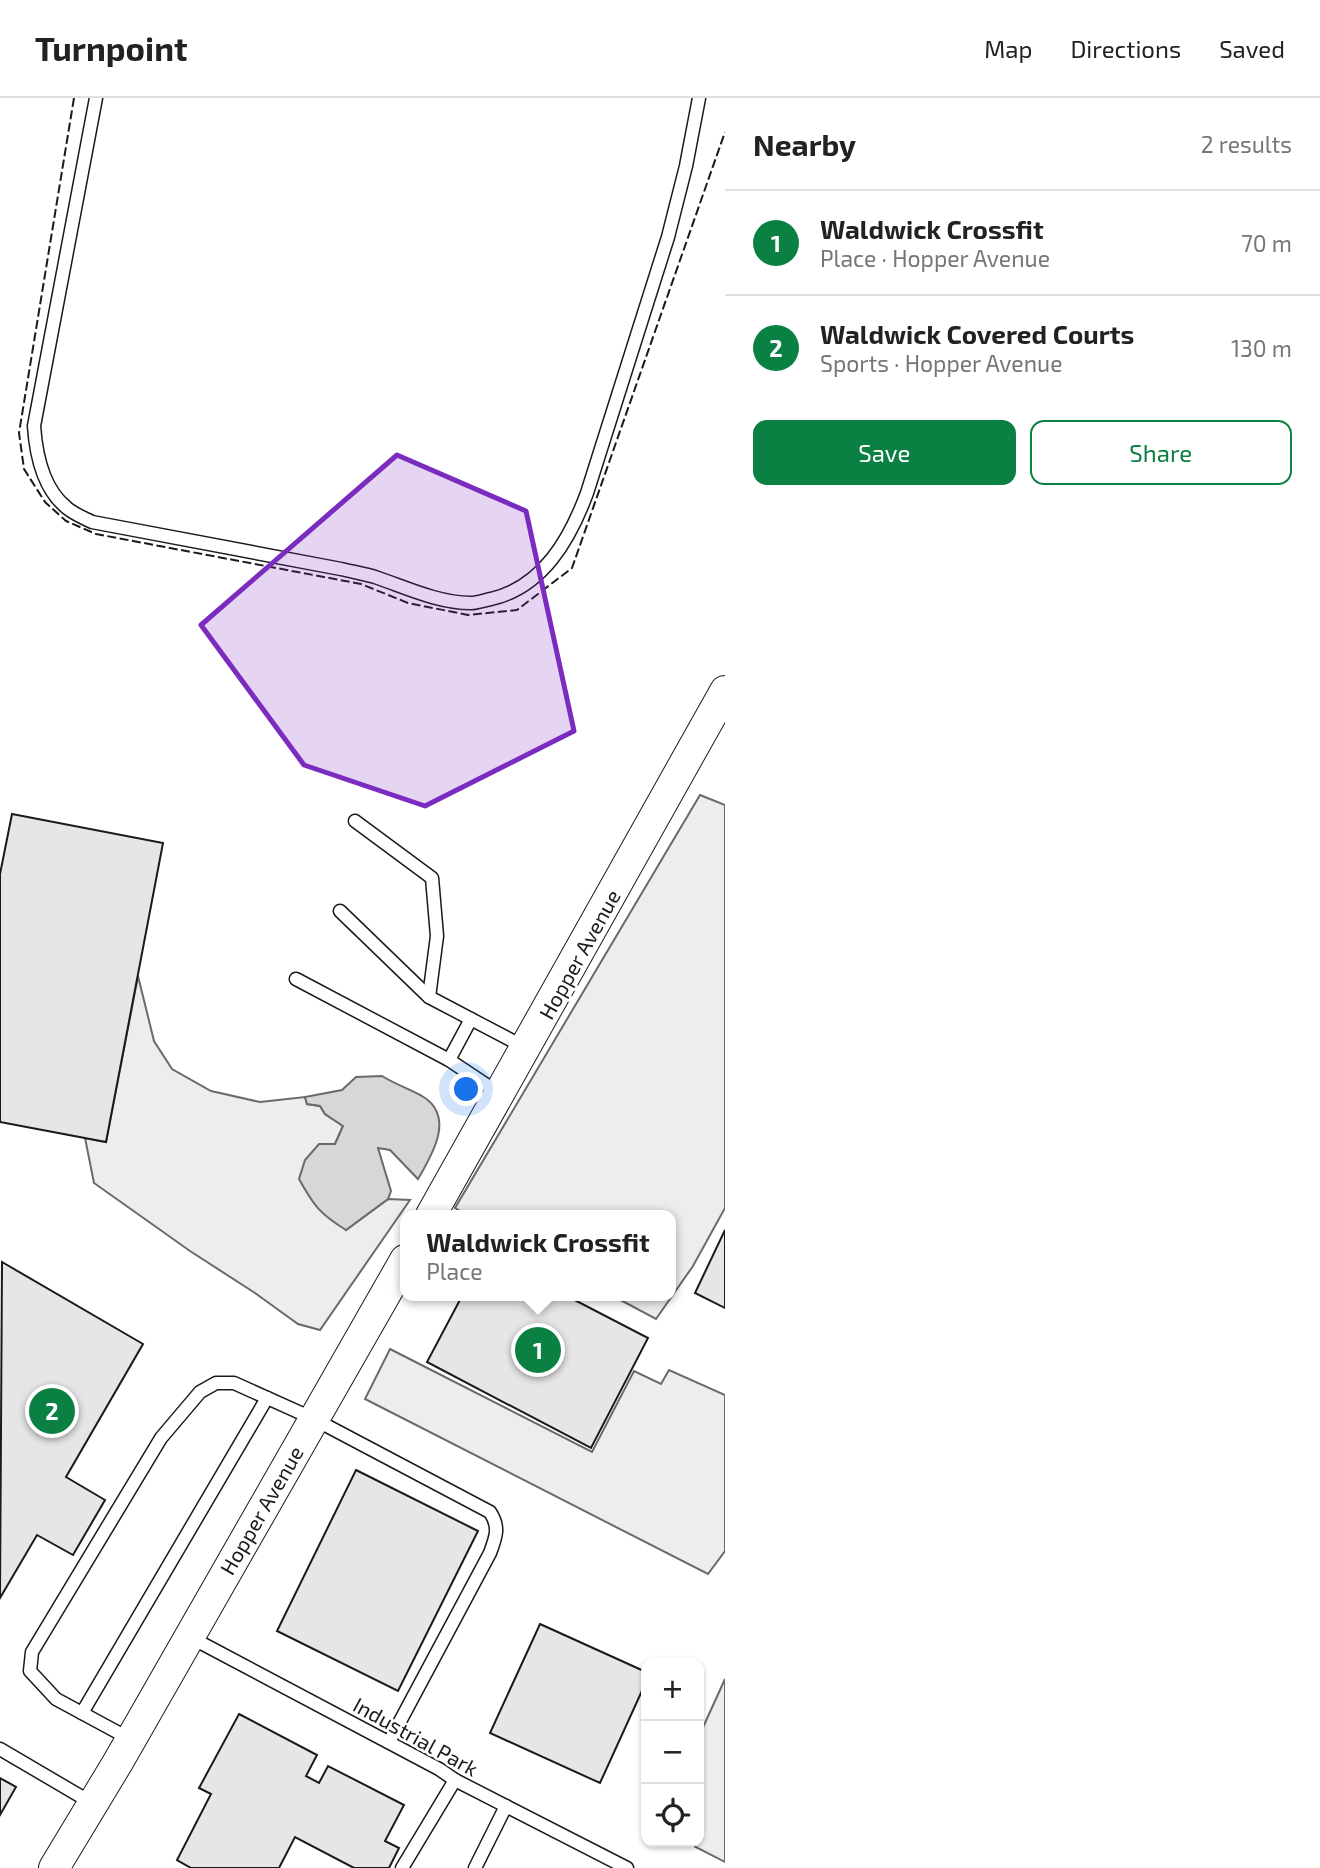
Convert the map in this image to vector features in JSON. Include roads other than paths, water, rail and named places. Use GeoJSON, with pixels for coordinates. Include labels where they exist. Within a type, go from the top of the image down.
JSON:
{"type":"FeatureCollection","features":[{"type":"Feature","properties":{"kind":"street","name":"Hopper Avenue"},"geometry":{"type":"LineString","coordinates":[[434,1210],[725,692]]}},
{"type":"Feature","properties":{"kind":"street","name":"Hopper Avenue"},"geometry":{"type":"LineString","coordinates":[[54,1868],[400,1269]]}},
{"type":"Feature","properties":{"kind":"lane"},"geometry":{"type":"LineString","coordinates":[[96,98],[34,426],[41,469],[51,489],[67,508],[92,522],[341,569],[376,577],[443,599],[472,603],[504,596],[531,581],[555,557],[575,525],[668,237],[701,100]]}},
{"type":"Feature","properties":{"kind":"lane"},"geometry":{"type":"LineString","coordinates":[[355,821],[432,878],[437,936],[429,997]]}},
{"type":"Feature","properties":{"kind":"lane"},"geometry":{"type":"LineString","coordinates":[[340,911],[429,997],[526,1048]]}},
{"type":"Feature","properties":{"kind":"lane"},"geometry":{"type":"LineString","coordinates":[[296,979],[449,1060],[500,1094]]}},
{"type":"Feature","properties":{"kind":"lane"},"geometry":{"type":"LineString","coordinates":[[449,1060],[471,1019]]}},
{"type":"Feature","properties":{"kind":"lane"},"geometry":{"type":"LineString","coordinates":[[124,1750],[82,1713],[56,1699],[30,1671],[32,1652],[161,1438],[200,1392],[216,1383],[234,1384],[314,1419],[489,1512],[496,1522],[497,1536],[490,1553],[388,1742]]}},
{"type":"Feature","properties":{"kind":"lane"},"geometry":{"type":"LineString","coordinates":[[82,1713],[267,1398]]}},
{"type":"Feature","properties":{"kind":"lane","name":"Industrial Park"},"geometry":{"type":"LineString","coordinates":[[188,1636],[454,1780],[627,1868]]}},
{"type":"Feature","properties":{"kind":"lane"},"geometry":{"type":"LineString","coordinates":[[0,1749],[93,1803]]}},
{"type":"Feature","properties":{"kind":"lane"},"geometry":{"type":"LineString","coordinates":[[402,1868],[454,1780]]}},
{"type":"Feature","properties":{"kind":"lane"},"geometry":{"type":"LineString","coordinates":[[475,1868],[506,1806]]}},
{"type":"Feature","properties":{"kind":"place","name":"Waldwick Crossfit"},"geometry":{"type":"Point","coordinates":[538,1350]}},
{"type":"Feature","properties":{"kind":"place","name":"Waldwick Covered Courts"},"geometry":{"type":"Point","coordinates":[52,1411]}}]}
